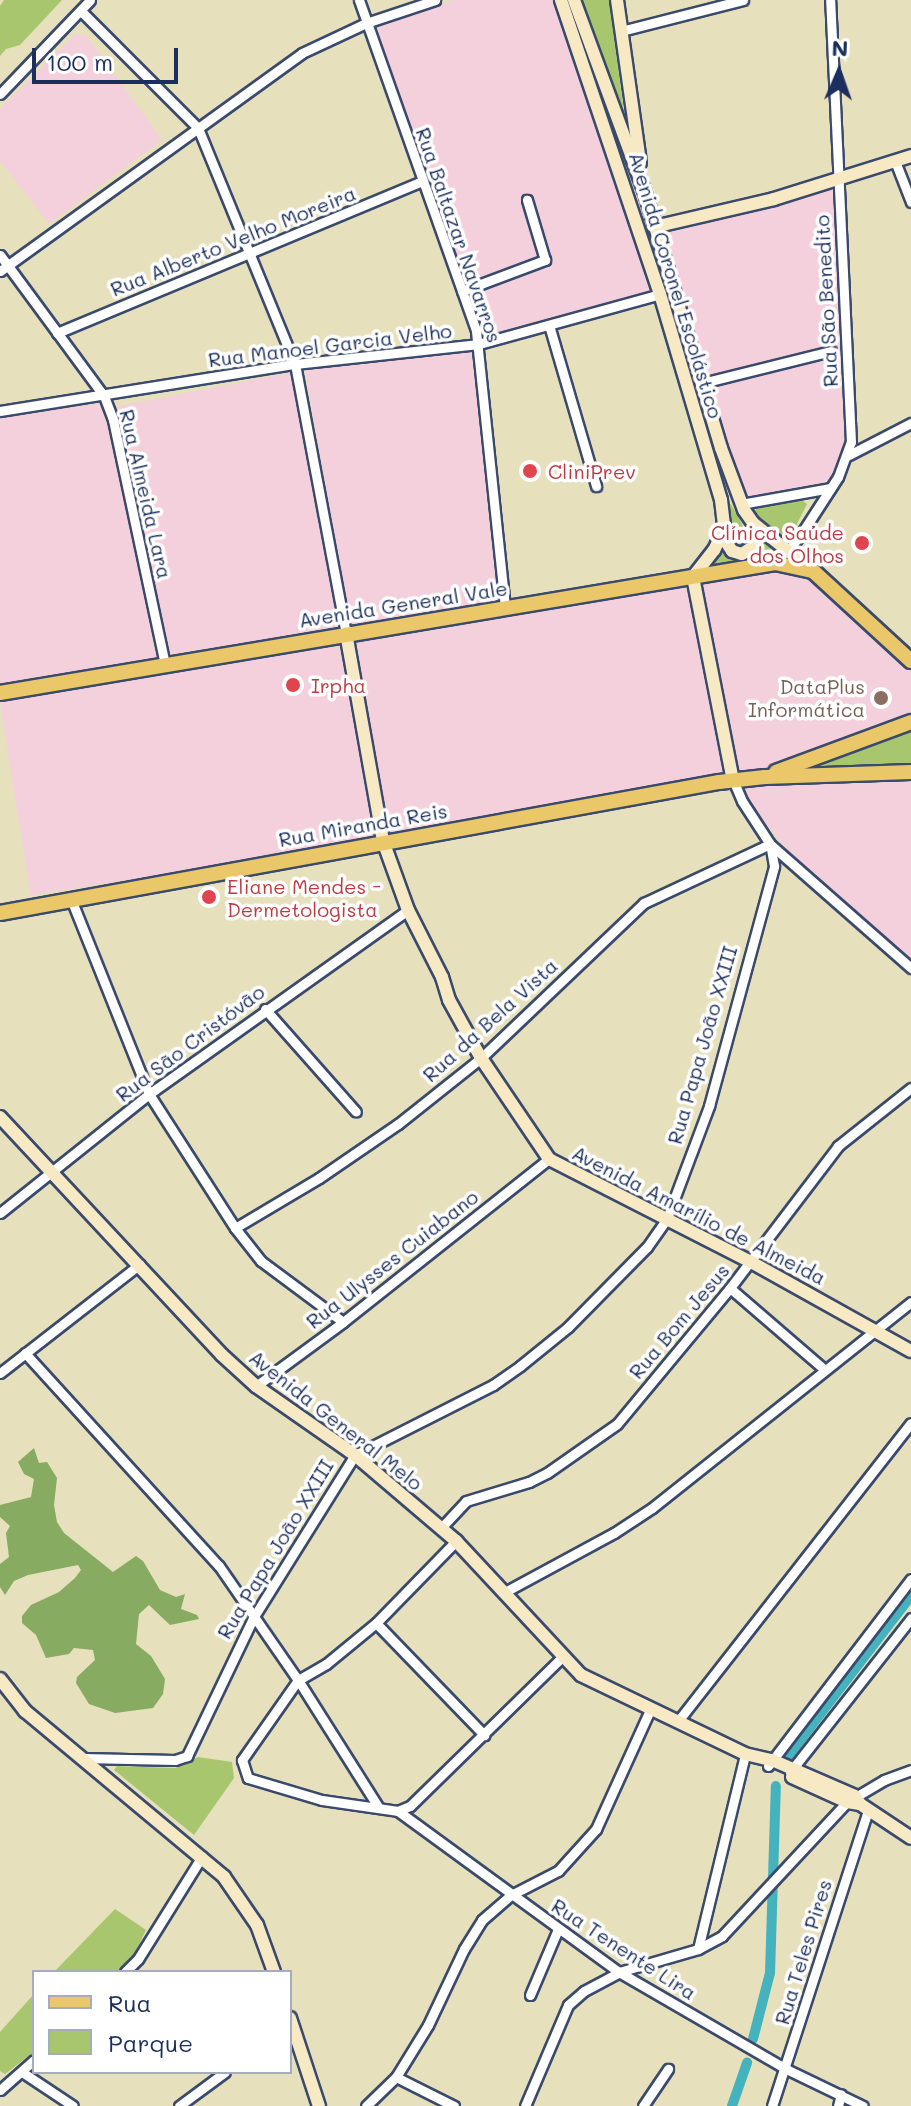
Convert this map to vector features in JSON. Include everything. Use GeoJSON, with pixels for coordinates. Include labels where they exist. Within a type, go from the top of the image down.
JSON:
{"type":"FeatureCollection","features":[{"type":"Feature","properties":{"kind":"main road","name":"Avenida Coronel Escolástico"},"geometry":{"type":"LineString","coordinates":[[561,0],[660,294],[718,488],[725,525]]}},
{"type":"Feature","properties":{"kind":"main road","name":"Avenida Coronel Escolástico"},"geometry":{"type":"LineString","coordinates":[[574,0],[645,193],[741,504],[753,523],[813,571]]}},
{"type":"Feature","properties":{"kind":"main road","name":"Avenida Coronel Escolástico"},"geometry":{"type":"LineString","coordinates":[[617,0],[645,193]]}},
{"type":"Feature","properties":{"kind":"main road"},"geometry":{"type":"LineString","coordinates":[[622,177],[645,223],[654,227],[774,199],[911,156]]}},
{"type":"Feature","properties":{"kind":"main road"},"geometry":{"type":"LineString","coordinates":[[725,525],[729,548],[742,554],[756,542],[753,523]]}},
{"type":"Feature","properties":{"kind":"main road"},"geometry":{"type":"LineString","coordinates":[[725,525],[714,550],[693,577],[733,780]]}},
{"type":"Feature","properties":{"kind":"main road","name":"Avenida General Vale"},"geometry":{"type":"LineString","coordinates":[[0,693],[760,564],[786,564],[813,571]]}},
{"type":"Feature","properties":{"kind":"main road"},"geometry":{"type":"LineString","coordinates":[[813,571],[911,661]]}},
{"type":"Feature","properties":{"kind":"main road","name":"Avenida Amarílio de Almeida"},"geometry":{"type":"LineString","coordinates":[[346,633],[383,841],[408,910],[442,977],[449,1000],[481,1058],[549,1159],[751,1262],[911,1351]]}},
{"type":"Feature","properties":{"kind":"main road"},"geometry":{"type":"LineString","coordinates":[[765,777],[911,722]]}},
{"type":"Feature","properties":{"kind":"main road"},"geometry":{"type":"LineString","coordinates":[[765,777],[911,772]]}},
{"type":"Feature","properties":{"kind":"main road","name":"Rua Miranda Reis"},"geometry":{"type":"LineString","coordinates":[[0,913],[383,841],[765,777]]}},
{"type":"Feature","properties":{"kind":"main road","name":"Avenida General Melo"},"geometry":{"type":"LineString","coordinates":[[0,1117],[222,1355],[256,1386],[355,1455],[456,1541],[561,1658],[598,1686],[858,1803],[911,1838]]}},
{"type":"Feature","properties":{"kind":"main road"},"geometry":{"type":"LineString","coordinates":[[0,1679],[25,1711],[224,1877],[257,1925],[273,1970]]}},
{"type":"Feature","properties":{"kind":"main road"},"geometry":{"type":"LineString","coordinates":[[292,2025],[319,2106]]}},
{"type":"Feature","properties":{"kind":"street"},"geometry":{"type":"LineString","coordinates":[[0,94],[90,0]]}},
{"type":"Feature","properties":{"kind":"street","name":"Rua Baltazar Navarros"},"geometry":{"type":"LineString","coordinates":[[359,0],[479,344],[505,608]]}},
{"type":"Feature","properties":{"kind":"street"},"geometry":{"type":"LineString","coordinates":[[4,268],[302,53],[366,23],[435,0]]}},
{"type":"Feature","properties":{"kind":"street"},"geometry":{"type":"LineString","coordinates":[[621,31],[743,0]]}},
{"type":"Feature","properties":{"kind":"street","name":"Rua São Benedito"},"geometry":{"type":"LineString","coordinates":[[788,551],[831,488],[849,455],[851,433],[830,0]]}},
{"type":"Feature","properties":{"kind":"street"},"geometry":{"type":"LineString","coordinates":[[81,11],[198,128],[295,364],[346,633]]}},
{"type":"Feature","properties":{"kind":"street"},"geometry":{"type":"LineString","coordinates":[[895,161],[911,202]]}},
{"type":"Feature","properties":{"kind":"street","name":"Rua Alberto Velho Moreira"},"geometry":{"type":"LineString","coordinates":[[57,333],[423,181]]}},
{"type":"Feature","properties":{"kind":"street"},"geometry":{"type":"LineString","coordinates":[[462,291],[545,260],[527,200]]}},
{"type":"Feature","properties":{"kind":"street","name":"Rua Almeida Lara"},"geometry":{"type":"LineString","coordinates":[[0,255],[4,268],[104,396],[113,420],[165,665]]}},
{"type":"Feature","properties":{"kind":"street","name":"Rua Manoel Garcia Velho"},"geometry":{"type":"LineString","coordinates":[[0,411],[295,364],[479,344],[660,294]]}},
{"type":"Feature","properties":{"kind":"street"},"geometry":{"type":"LineString","coordinates":[[549,325],[596,486]]}},
{"type":"Feature","properties":{"kind":"street"},"geometry":{"type":"LineString","coordinates":[[702,383],[831,351]]}},
{"type":"Feature","properties":{"kind":"street"},"geometry":{"type":"LineString","coordinates":[[849,455],[911,423]]}},
{"type":"Feature","properties":{"kind":"street"},"geometry":{"type":"LineString","coordinates":[[741,504],[831,488]]}},
{"type":"Feature","properties":{"kind":"street"},"geometry":{"type":"LineString","coordinates":[[760,564],[788,551]]}},
{"type":"Feature","properties":{"kind":"street"},"geometry":{"type":"LineString","coordinates":[[733,780],[742,801],[770,844],[911,968]]}},
{"type":"Feature","properties":{"kind":"street","name":"Rua da Bela Vista"},"geometry":{"type":"LineString","coordinates":[[235,1228],[319,1178],[387,1131],[481,1058],[644,903],[770,844]]}},
{"type":"Feature","properties":{"kind":"street","name":"Rua Papa João XXIII"},"geometry":{"type":"LineString","coordinates":[[83,1758],[175,1760],[187,1756],[253,1618],[355,1455],[493,1385],[520,1366],[568,1327],[647,1247],[667,1218],[709,1106],[774,866],[770,844]]}},
{"type":"Feature","properties":{"kind":"street"},"geometry":{"type":"LineString","coordinates":[[71,899],[149,1094],[235,1228],[261,1261],[343,1322]]}},
{"type":"Feature","properties":{"kind":"street","name":"Rua São Cristóvão"},"geometry":{"type":"LineString","coordinates":[[0,1213],[149,1094],[408,910]]}},
{"type":"Feature","properties":{"kind":"street"},"geometry":{"type":"LineString","coordinates":[[265,1009],[356,1112]]}},
{"type":"Feature","properties":{"kind":"street","name":"Rua Bom Jesus"},"geometry":{"type":"LineString","coordinates":[[440,1529],[466,1501],[529,1482],[596,1442],[617,1424],[751,1262],[838,1146],[911,1088]]}},
{"type":"Feature","properties":{"kind":"street","name":"Rua Ulysses Cuiabano"},"geometry":{"type":"LineString","coordinates":[[256,1386],[343,1322],[549,1159]]}},
{"type":"Feature","properties":{"kind":"street"},"geometry":{"type":"LineString","coordinates":[[0,1373],[140,1264]]}},
{"type":"Feature","properties":{"kind":"street"},"geometry":{"type":"LineString","coordinates":[[730,1288],[825,1370]]}},
{"type":"Feature","properties":{"kind":"street"},"geometry":{"type":"LineString","coordinates":[[503,1593],[614,1533],[652,1508],[911,1302]]}},
{"type":"Feature","properties":{"kind":"street"},"geometry":{"type":"LineString","coordinates":[[25,1353],[219,1566],[298,1680],[377,1805]]}},
{"type":"Feature","properties":{"kind":"street"},"geometry":{"type":"LineString","coordinates":[[678,1721],[911,1423]]}},
{"type":"Feature","properties":{"kind":"street"},"geometry":{"type":"LineString","coordinates":[[377,1805],[322,1800],[285,1792],[256,1782],[244,1772],[242,1760],[298,1680],[326,1664],[376,1623],[456,1541]]}},
{"type":"Feature","properties":{"kind":"street"},"geometry":{"type":"LineString","coordinates":[[767,1762],[911,1579]]}},
{"type":"Feature","properties":{"kind":"street"},"geometry":{"type":"LineString","coordinates":[[791,1772],[911,1618]]}},
{"type":"Feature","properties":{"kind":"street"},"geometry":{"type":"LineString","coordinates":[[376,1623],[484,1735]]}},
{"type":"Feature","properties":{"kind":"street"},"geometry":{"type":"LineString","coordinates":[[398,1811],[410,1806],[561,1658]]}},
{"type":"Feature","properties":{"kind":"street"},"geometry":{"type":"LineString","coordinates":[[366,2106],[396,2077],[428,2025],[464,1949],[482,1920],[511,1895],[558,1871],[596,1829],[650,1710]]}},
{"type":"Feature","properties":{"kind":"street"},"geometry":{"type":"LineString","coordinates":[[698,1949],[745,1754]]}},
{"type":"Feature","properties":{"kind":"street"},"geometry":{"type":"LineString","coordinates":[[525,2106],[568,2005],[601,1979],[698,1949],[722,1936],[779,1876],[858,1803],[911,1770]]}},
{"type":"Feature","properties":{"kind":"street","name":"Rua Teles Pires"},"geometry":{"type":"LineString","coordinates":[[772,2106],[786,2069],[858,1803]]}},
{"type":"Feature","properties":{"kind":"street","name":"Rua Tenente Lira"},"geometry":{"type":"LineString","coordinates":[[377,1805],[398,1811],[619,1972],[786,2069],[863,2106]]}},
{"type":"Feature","properties":{"kind":"street"},"geometry":{"type":"LineString","coordinates":[[127,1970],[138,1959],[202,1856]]}},
{"type":"Feature","properties":{"kind":"street"},"geometry":{"type":"LineString","coordinates":[[530,1995],[558,1929]]}},
{"type":"Feature","properties":{"kind":"street"},"geometry":{"type":"LineString","coordinates":[[1,2087],[32,2062]]}},
{"type":"Feature","properties":{"kind":"street"},"geometry":{"type":"LineString","coordinates":[[643,2106],[668,2069]]}},
{"type":"Feature","properties":{"kind":"street"},"geometry":{"type":"LineString","coordinates":[[22,2072],[73,2106]]}},
{"type":"Feature","properties":{"kind":"street"},"geometry":{"type":"LineString","coordinates":[[179,2106],[222,2074]]}},
{"type":"Feature","properties":{"kind":"street"},"geometry":{"type":"LineString","coordinates":[[396,2077],[454,2106]]}},
{"type":"Feature","properties":{"kind":"street"},"geometry":{"type":"LineString","coordinates":[[838,2106],[841,2094]]}},
{"type":"Feature","properties":{"kind":"shaded area"},"geometry":{"type":"Polygon","coordinates":[[[454,0],[555,0],[653,290],[482,338],[375,26],[454,0]]]}},
{"type":"Feature","properties":{"kind":"shaded area"},"geometry":{"type":"Polygon","coordinates":[[[75,34],[86,35],[162,140],[49,224],[0,161],[0,109],[75,34]]]}},
{"type":"Feature","properties":{"kind":"shaded area"},"geometry":{"type":"Polygon","coordinates":[[[833,187],[846,409],[844,448],[835,476],[829,481],[744,499],[726,449],[661,229],[833,187]]]}},
{"type":"Feature","properties":{"kind":"shaded area"},"geometry":{"type":"Polygon","coordinates":[[[477,349],[500,601],[350,628],[305,370],[477,349]]]}},
{"type":"Feature","properties":{"kind":"shaded area"},"geometry":{"type":"Polygon","coordinates":[[[294,372],[344,627],[161,663],[111,407],[294,372]]]}},
{"type":"Feature","properties":{"kind":"shaded area"},"geometry":{"type":"Polygon","coordinates":[[[103,403],[158,661],[0,687],[0,417],[103,403]]]}},
{"type":"Feature","properties":{"kind":"shaded area"},"geometry":{"type":"Polygon","coordinates":[[[761,569],[789,571],[823,585],[911,667],[911,718],[760,769],[734,773],[701,585],[704,581],[761,569]]]}},
{"type":"Feature","properties":{"kind":"shaded area"},"geometry":{"type":"Polygon","coordinates":[[[677,584],[689,590],[725,775],[387,837],[354,642],[677,584]]]}},
{"type":"Feature","properties":{"kind":"shaded area"},"geometry":{"type":"Polygon","coordinates":[[[345,643],[376,841],[31,895],[0,698],[345,643]]]}},
{"type":"Feature","properties":{"kind":"shaded area"},"geometry":{"type":"Polygon","coordinates":[[[911,781],[911,965],[784,847],[739,787],[911,781]]]}},
{"type":"Feature","properties":{"kind":"green space"},"geometry":{"type":"Polygon","coordinates":[[[4,0],[62,0],[20,45],[6,49],[0,56],[0,6],[4,0]]]}},
{"type":"Feature","properties":{"kind":"green space"},"geometry":{"type":"Polygon","coordinates":[[[579,0],[609,0],[625,119],[624,119],[579,0]]]}},
{"type":"Feature","properties":{"kind":"green space"},"geometry":{"type":"Polygon","coordinates":[[[801,499],[807,504],[789,540],[754,513],[756,509],[801,499]]]}},
{"type":"Feature","properties":{"kind":"green space"},"geometry":{"type":"Polygon","coordinates":[[[731,504],[749,537],[742,548],[733,543],[726,505],[731,504]]]}},
{"type":"Feature","properties":{"kind":"green space"},"geometry":{"type":"Polygon","coordinates":[[[759,536],[775,547],[757,556],[707,567],[724,543],[735,557],[759,536]]]}},
{"type":"Feature","properties":{"kind":"green space"},"geometry":{"type":"Polygon","coordinates":[[[911,729],[911,763],[813,769],[812,766],[911,729]]]}},
{"type":"Feature","properties":{"kind":"green space"},"geometry":{"type":"Polygon","coordinates":[[[34,1448],[39,1463],[47,1462],[57,1478],[54,1505],[57,1522],[64,1533],[113,1572],[136,1556],[143,1561],[160,1590],[176,1597],[185,1594],[181,1609],[197,1615],[199,1619],[170,1625],[149,1605],[139,1614],[136,1644],[151,1656],[165,1679],[163,1694],[153,1708],[115,1713],[89,1704],[76,1683],[77,1677],[95,1660],[93,1650],[74,1648],[69,1654],[46,1658],[36,1635],[22,1623],[22,1616],[31,1605],[59,1592],[75,1578],[81,1570],[78,1565],[28,1575],[14,1581],[5,1595],[0,1587],[0,1564],[9,1557],[6,1533],[10,1526],[0,1517],[0,1505],[31,1497],[34,1479],[24,1474],[18,1462],[34,1448]]]}},
{"type":"Feature","properties":{"kind":"green space"},"geometry":{"type":"Polygon","coordinates":[[[198,1757],[232,1762],[234,1778],[194,1835],[114,1770],[117,1766],[175,1768],[198,1757]]]}},
{"type":"Feature","properties":{"kind":"green space"},"geometry":{"type":"Polygon","coordinates":[[[115,1909],[146,1930],[133,1957],[121,1970],[56,1970],[115,1909]]]}},
{"type":"Feature","properties":{"kind":"green space"},"geometry":{"type":"Polygon","coordinates":[[[32,1996],[32,2054],[5,2074],[0,2071],[0,2032],[32,1996]]]}},
{"type":"Feature","properties":{"kind":"waterway"},"geometry":{"type":"LineString","coordinates":[[785,1760],[911,1596]]}},
{"type":"Feature","properties":{"kind":"waterway"},"geometry":{"type":"LineString","coordinates":[[753,2039],[770,1973],[776,1786]]}},
{"type":"Feature","properties":{"kind":"waterway"},"geometry":{"type":"LineString","coordinates":[[732,2106],[747,2063]]}},
{"type":"Feature","properties":{"kind":"place","name":"CliniPrev"},"geometry":{"type":"Point","coordinates":[530,471]}},
{"type":"Feature","properties":{"kind":"place","name":"Clínica Saúde dos Olhos"},"geometry":{"type":"Point","coordinates":[862,543]}},
{"type":"Feature","properties":{"kind":"place","name":"Irpha"},"geometry":{"type":"Point","coordinates":[293,685]}},
{"type":"Feature","properties":{"kind":"place","name":"DataPlus Informática"},"geometry":{"type":"Point","coordinates":[881,698]}},
{"type":"Feature","properties":{"kind":"place","name":"Eliane Mendes - Dermetologista"},"geometry":{"type":"Point","coordinates":[209,897]}}]}
